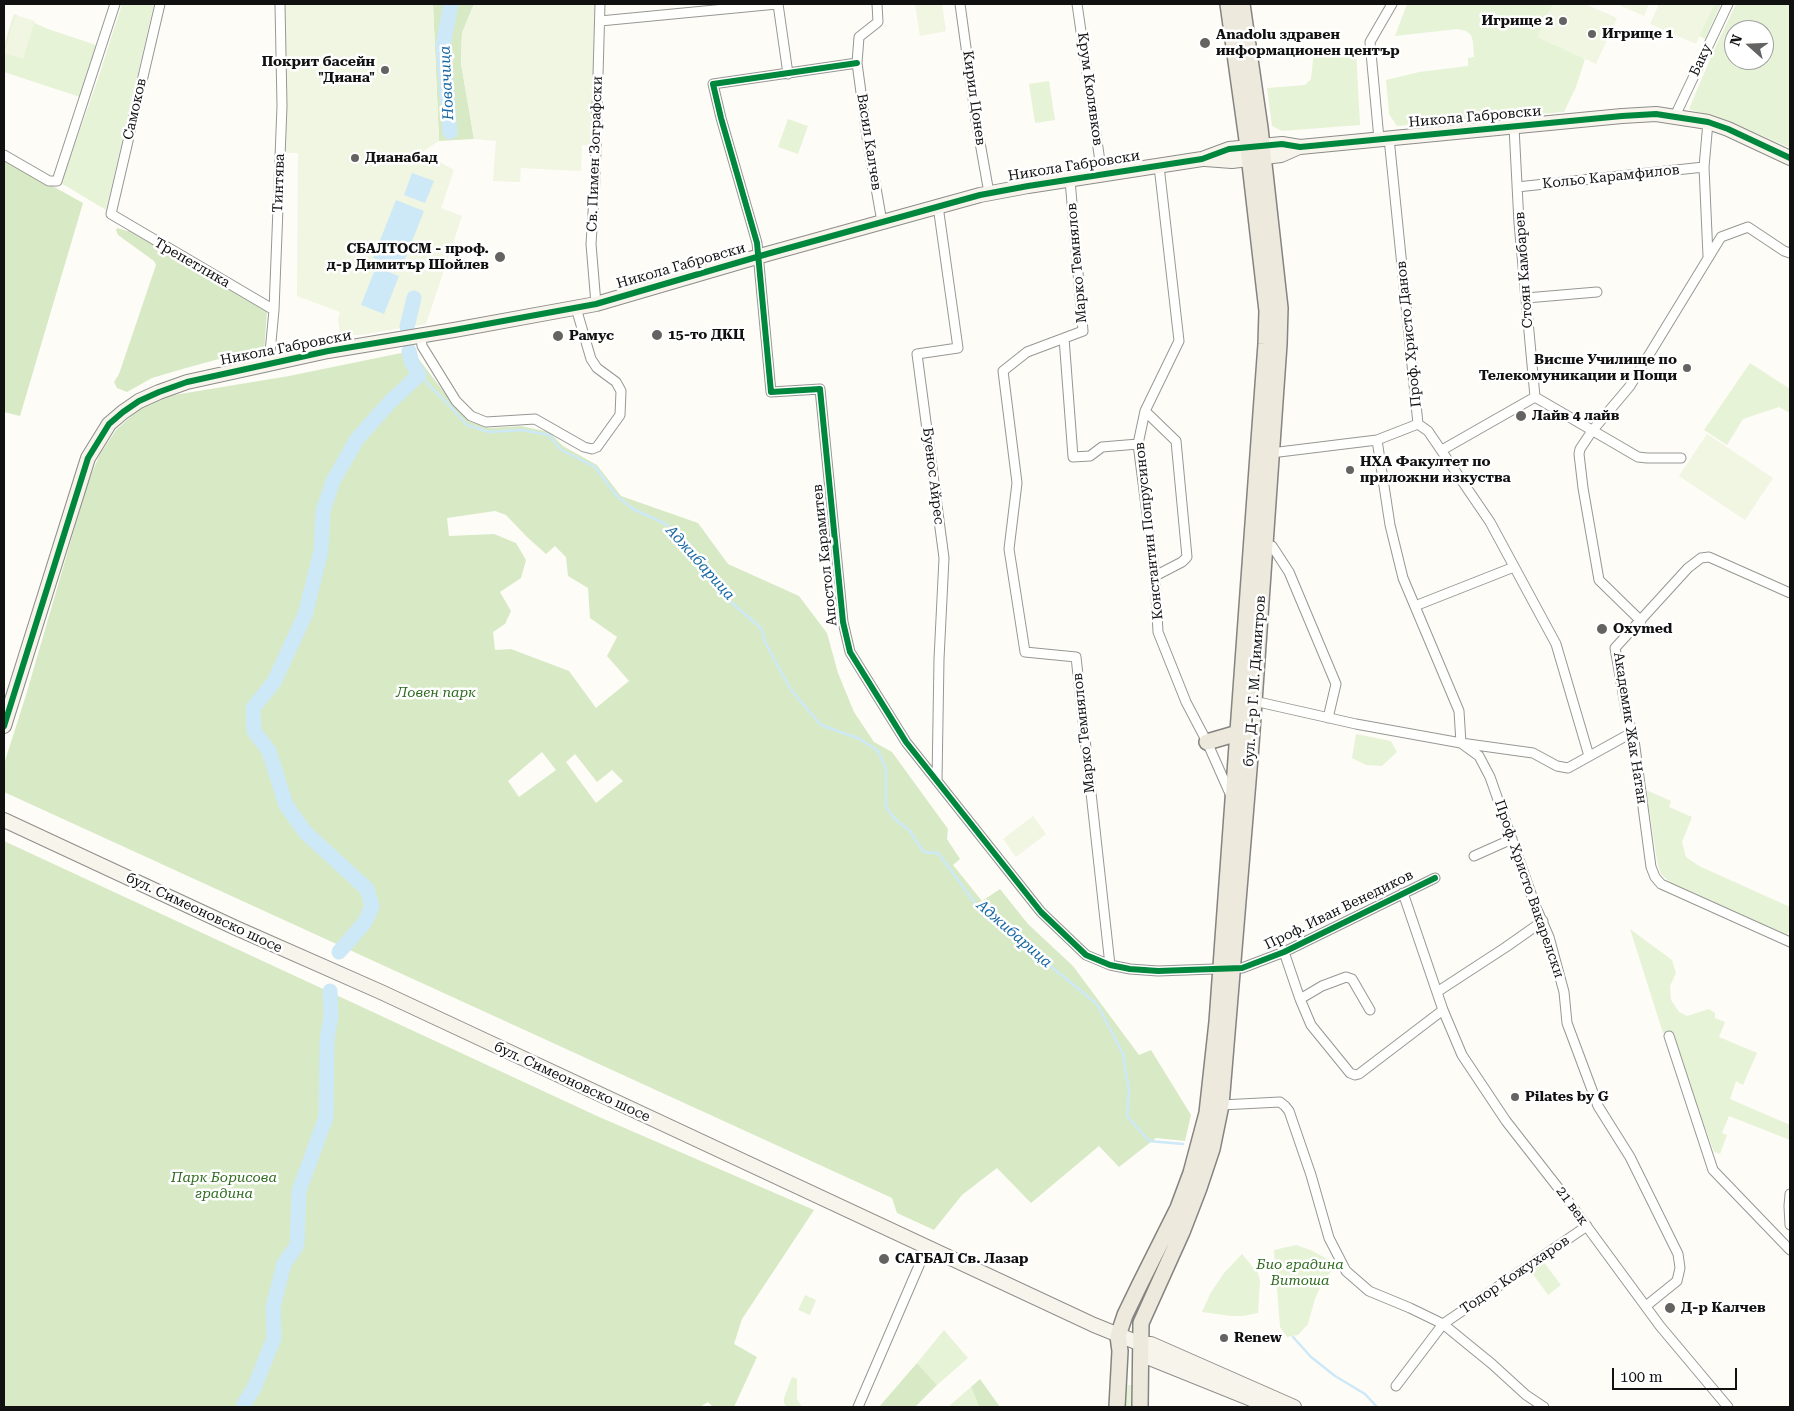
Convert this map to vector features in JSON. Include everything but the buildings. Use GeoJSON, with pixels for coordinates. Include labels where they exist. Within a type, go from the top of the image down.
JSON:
{"type":"FeatureCollection","features":[{"type":"Feature","properties":{"kind":"main road","name":"бул. Д-р Г. М. Димитров"},"geometry":{"type":"LineString","coordinates":[[1118,1336],[1121,1324],[1178,1208],[1202,1135],[1227,970],[1254,701],[1280,308],[1255,152],[1228,4]]}},
{"type":"Feature","properties":{"kind":"main road","name":"бул. Д-р Г. М. Димитров"},"geometry":{"type":"LineString","coordinates":[[1140,1407],[1141,1323],[1182,1232],[1199,1188],[1212,1149],[1221,1105],[1233,801],[1267,311],[1242,4]]}},
{"type":"Feature","properties":{"kind":"main road"},"geometry":{"type":"LineString","coordinates":[[1207,742],[1238,733]]}},
{"type":"Feature","properties":{"kind":"main road"},"geometry":{"type":"LineString","coordinates":[[1117,1407],[1120,1351],[1118,1336]]}},
{"type":"Feature","properties":{"kind":"street"},"geometry":{"type":"LineString","coordinates":[[4,155],[49,181],[57,181],[114,4]]}},
{"type":"Feature","properties":{"kind":"street","name":"Самоков"},"geometry":{"type":"LineString","coordinates":[[111,214],[160,4]]}},
{"type":"Feature","properties":{"kind":"street","name":"Тинтява"},"geometry":{"type":"LineString","coordinates":[[269,363],[274,310],[282,106],[280,4]]}},
{"type":"Feature","properties":{"kind":"street","name":"Св. Пимен Зографски"},"geometry":{"type":"LineString","coordinates":[[596,304],[591,244],[595,182],[600,4]]}},
{"type":"Feature","properties":{"kind":"street"},"geometry":{"type":"LineString","coordinates":[[600,21],[778,4],[788,74],[857,62]]}},
{"type":"Feature","properties":{"kind":"street","name":"Васил Калчев"},"geometry":{"type":"LineString","coordinates":[[877,4],[878,22],[859,37],[857,62],[867,137],[882,222]]}},
{"type":"Feature","properties":{"kind":"street","name":"Кирил Цонев"},"geometry":{"type":"LineString","coordinates":[[960,4],[976,120],[989,193]]}},
{"type":"Feature","properties":{"kind":"street","name":"Крум Кюлявков"},"geometry":{"type":"LineString","coordinates":[[1078,4],[1102,174]]}},
{"type":"Feature","properties":{"kind":"street","name":"Проф. Христо Данов"},"geometry":{"type":"LineString","coordinates":[[1392,4],[1370,42],[1384,138],[1418,424],[1428,431],[1442,450],[1490,522],[1556,644],[1589,756]]}},
{"type":"Feature","properties":{"kind":"street","name":"Баку"},"geometry":{"type":"LineString","coordinates":[[1675,116],[1728,4]]}},
{"type":"Feature","properties":{"kind":"street","name":"Апостол Карамитев"},"geometry":{"type":"LineString","coordinates":[[788,74],[713,84],[757,244],[771,392],[820,389],[843,622],[850,652],[906,742],[1041,912],[1086,955],[1110,965],[1130,969],[1158,971],[1227,970]]}},
{"type":"Feature","properties":{"kind":"street","name":"Никола Габровски"},"geometry":{"type":"LineString","coordinates":[[4,726],[80,478],[88,458],[110,424],[139,401],[158,392],[196,380],[328,351],[596,304],[989,193],[1202,159],[1226,162],[1255,152],[1281,154],[1300,147],[1384,138],[1656,114],[1708,122],[1728,129],[1790,158]]}},
{"type":"Feature","properties":{"kind":"street"},"geometry":{"type":"LineString","coordinates":[[1708,122],[1704,167],[1708,256]]}},
{"type":"Feature","properties":{"kind":"street","name":"Стоян Камбарев"},"geometry":{"type":"LineString","coordinates":[[1514,127],[1517,187],[1535,397]]}},
{"type":"Feature","properties":{"kind":"street","name":"Константин Попрусинов"},"geometry":{"type":"LineString","coordinates":[[1158,166],[1179,342],[1145,411],[1138,444],[1155,576],[1158,632],[1186,702],[1207,742],[1233,801]]}},
{"type":"Feature","properties":{"kind":"street","name":"Кольо Карамфилов"},"geometry":{"type":"LineString","coordinates":[[1517,187],[1704,167]]}},
{"type":"Feature","properties":{"kind":"street","name":"Марко Темнялов"},"geometry":{"type":"LineString","coordinates":[[1070,180],[1083,331],[1027,352],[1002,371],[1017,483],[1009,549],[1025,652],[1076,658],[1110,965]]}},
{"type":"Feature","properties":{"kind":"street","name":"Буенос Айрес"},"geometry":{"type":"LineString","coordinates":[[937,781],[939,659],[944,558],[917,354],[958,348],[938,206]]}},
{"type":"Feature","properties":{"kind":"street","name":"Трепетлика"},"geometry":{"type":"LineString","coordinates":[[111,214],[274,310]]}},
{"type":"Feature","properties":{"kind":"street"},"geometry":{"type":"LineString","coordinates":[[1641,621],[1598,580],[1583,488],[1580,449],[1592,431],[1630,386],[1721,237],[1748,227],[1790,253]]}},
{"type":"Feature","properties":{"kind":"street"},"geometry":{"type":"LineString","coordinates":[[1526,298],[1597,292]]}},
{"type":"Feature","properties":{"kind":"street"},"geometry":{"type":"LineString","coordinates":[[421,336],[422,346],[456,400],[471,416],[486,422],[535,419],[584,447],[592,449],[596,447],[620,415],[621,391],[616,382],[597,368],[591,359],[576,308]]}},
{"type":"Feature","properties":{"kind":"street"},"geometry":{"type":"LineString","coordinates":[[1064,338],[1073,457],[1090,456],[1102,447],[1138,444]]}},
{"type":"Feature","properties":{"kind":"street"},"geometry":{"type":"LineString","coordinates":[[1442,450],[1535,397],[1638,456],[1647,458],[1681,458]]}},
{"type":"Feature","properties":{"kind":"street"},"geometry":{"type":"LineString","coordinates":[[1145,411],[1176,441],[1187,557],[1182,562],[1155,576]]}},
{"type":"Feature","properties":{"kind":"street"},"geometry":{"type":"LineString","coordinates":[[1271,453],[1377,440],[1418,424]]}},
{"type":"Feature","properties":{"kind":"street"},"geometry":{"type":"LineString","coordinates":[[1377,440],[1390,525],[1403,578],[1459,711],[1461,743]]}},
{"type":"Feature","properties":{"kind":"street"},"geometry":{"type":"LineString","coordinates":[[1264,545],[1272,546],[1289,572],[1336,684],[1328,718]]}},
{"type":"Feature","properties":{"kind":"street","name":"Академик Жак Натан"},"geometry":{"type":"LineString","coordinates":[[1790,593],[1709,556],[1701,558],[1688,568],[1615,648],[1628,721],[1633,732],[1651,867],[1655,877],[1661,884],[1790,942]]}},
{"type":"Feature","properties":{"kind":"street"},"geometry":{"type":"LineString","coordinates":[[1415,606],[1514,567]]}},
{"type":"Feature","properties":{"kind":"street","name":"Проф. Христо Вакарелски"},"geometry":{"type":"LineString","coordinates":[[1254,701],[1328,718],[1461,743],[1533,754],[1557,766],[1568,768],[1633,732]]}},
{"type":"Feature","properties":{"kind":"street","name":"Проф. Христо Вакарелски"},"geometry":{"type":"LineString","coordinates":[[1461,743],[1479,756],[1490,778],[1535,905],[1543,921],[1564,992],[1567,1023],[1598,1106],[1630,1157],[1678,1254],[1680,1268],[1677,1281],[1646,1306]]}},
{"type":"Feature","properties":{"kind":"street","name":"бул. Симеоновско шосе"},"geometry":{"type":"LineString","coordinates":[[4,820],[236,928],[390,996],[1118,1336],[1141,1344],[1152,1344],[1294,1407]]}},
{"type":"Feature","properties":{"kind":"street"},"geometry":{"type":"LineString","coordinates":[[1474,856],[1512,839]]}},
{"type":"Feature","properties":{"kind":"street","name":"Проф. Иван Венедиков"},"geometry":{"type":"LineString","coordinates":[[1227,970],[1253,964],[1284,952],[1435,878]]}},
{"type":"Feature","properties":{"kind":"street","name":"21 век"},"geometry":{"type":"LineString","coordinates":[[1403,894],[1442,1010],[1462,1055],[1506,1121],[1564,1194],[1646,1306],[1728,1407]]}},
{"type":"Feature","properties":{"kind":"street"},"geometry":{"type":"LineString","coordinates":[[1437,992],[1543,921]]}},
{"type":"Feature","properties":{"kind":"street"},"geometry":{"type":"LineString","coordinates":[[1284,952],[1310,1025],[1350,1073],[1354,1075],[1388,1052],[1442,1010]]}},
{"type":"Feature","properties":{"kind":"street"},"geometry":{"type":"LineString","coordinates":[[1300,999],[1322,986],[1346,977],[1352,979],[1370,1010]]}},
{"type":"Feature","properties":{"kind":"street"},"geometry":{"type":"LineString","coordinates":[[1669,1036],[1713,1170],[1790,1250]]}},
{"type":"Feature","properties":{"kind":"street"},"geometry":{"type":"LineString","coordinates":[[1221,1105],[1280,1102],[1285,1106],[1289,1111],[1311,1175],[1329,1238],[1346,1271],[1369,1291],[1443,1324],[1526,1395],[1544,1407]]}},
{"type":"Feature","properties":{"kind":"street"},"geometry":{"type":"LineString","coordinates":[[1790,1194],[1790,1225]]}},
{"type":"Feature","properties":{"kind":"street","name":"Тодор Кожухаров"},"geometry":{"type":"LineString","coordinates":[[1396,1386],[1443,1324],[1587,1226]]}},
{"type":"Feature","properties":{"kind":"street"},"geometry":{"type":"LineString","coordinates":[[858,1407],[927,1246]]}},
{"type":"Feature","properties":{"kind":"street","name":"бул. Симеоновско шосе"},"geometry":{"type":"LineString","coordinates":[[1141,1344],[1152,1359],[1271,1407]]}},
{"type":"Feature","properties":{"kind":"green space"},"geometry":{"type":"Polygon","coordinates":[[[122,4],[154,4],[106,210],[61,183],[122,4]]]}},
{"type":"Feature","properties":{"kind":"green space","name":"Дианабад"},"geometry":{"type":"Polygon","coordinates":[[[280,4],[433,4],[439,141],[422,152],[454,170],[441,208],[462,216],[426,324],[360,335],[340,335],[338,319],[340,312],[297,296],[298,153],[280,153],[280,4]]]}},
{"type":"Feature","properties":{"kind":"green space"},"geometry":{"type":"Polygon","coordinates":[[[433,4],[474,4],[462,33],[461,63],[474,139],[439,141],[433,4]]]}},
{"type":"Feature","properties":{"kind":"green space","name":"Дианабад"},"geometry":{"type":"Polygon","coordinates":[[[474,4],[600,4],[596,146],[582,145],[581,171],[521,168],[520,182],[493,181],[496,141],[474,139],[461,63],[462,33],[474,4]]]}},
{"type":"Feature","properties":{"kind":"green space"},"geometry":{"type":"Polygon","coordinates":[[[915,4],[942,4],[946,31],[920,36],[915,4]]]}},
{"type":"Feature","properties":{"kind":"green space"},"geometry":{"type":"Polygon","coordinates":[[[1407,4],[1553,4],[1538,37],[1585,59],[1576,87],[1564,112],[1397,126],[1389,114],[1386,80],[1419,72],[1468,66],[1468,58],[1474,57],[1471,35],[1466,31],[1458,29],[1395,36],[1407,4]]]}},
{"type":"Feature","properties":{"kind":"green space"},"geometry":{"type":"Polygon","coordinates":[[[1553,4],[1585,4],[1617,18],[1596,64],[1538,37],[1553,4]]]}},
{"type":"Feature","properties":{"kind":"green space"},"geometry":{"type":"Polygon","coordinates":[[[1617,4],[1649,4],[1644,16],[1617,4]]]}},
{"type":"Feature","properties":{"kind":"green space"},"geometry":{"type":"Polygon","coordinates":[[[1659,4],[1714,4],[1696,44],[1650,24],[1659,4]]]}},
{"type":"Feature","properties":{"kind":"green space"},"geometry":{"type":"Polygon","coordinates":[[[1714,4],[1721,4],[1705,39],[1699,36],[1714,4]]]}},
{"type":"Feature","properties":{"kind":"green space"},"geometry":{"type":"Polygon","coordinates":[[[1736,4],[1790,4],[1790,148],[1738,125],[1689,109],[1724,29],[1724,70],[1774,70],[1774,20],[1728,20],[1736,4]]]}},
{"type":"Feature","properties":{"kind":"green space"},"geometry":{"type":"Polygon","coordinates":[[[14,14],[48,29],[96,45],[80,97],[4,72],[4,46],[14,14]]]}},
{"type":"Feature","properties":{"kind":"green space"},"geometry":{"type":"Polygon","coordinates":[[[15,15],[35,21],[23,59],[4,53],[15,15]]]}},
{"type":"Feature","properties":{"kind":"green space"},"geometry":{"type":"Polygon","coordinates":[[[1314,50],[1356,50],[1360,125],[1282,131],[1272,126],[1267,88],[1305,85],[1311,79],[1314,50]]]}},
{"type":"Feature","properties":{"kind":"green space"},"geometry":{"type":"Polygon","coordinates":[[[1049,81],[1055,120],[1035,123],[1029,84],[1049,81]]]}},
{"type":"Feature","properties":{"kind":"green space"},"geometry":{"type":"Polygon","coordinates":[[[788,119],[808,126],[798,154],[778,147],[788,119]]]}},
{"type":"Feature","properties":{"kind":"green space"},"geometry":{"type":"Polygon","coordinates":[[[4,159],[83,203],[20,416],[4,412],[4,159]]]}},
{"type":"Feature","properties":{"kind":"green space"},"geometry":{"type":"Polygon","coordinates":[[[117,228],[127,231],[131,229],[267,312],[264,351],[219,359],[152,378],[127,392],[117,388],[114,382],[119,374],[156,265],[154,261],[118,235],[117,228]]]}},
{"type":"Feature","properties":{"kind":"green space","name":"Ловен парк"},"geometry":{"type":"Polygon","coordinates":[[[406,352],[418,358],[468,421],[489,428],[521,426],[549,432],[563,446],[597,465],[621,496],[698,523],[728,564],[799,596],[827,633],[838,673],[854,712],[874,742],[892,752],[948,829],[947,839],[960,859],[953,865],[982,901],[1000,889],[1028,924],[1073,966],[1139,1055],[1151,1050],[1191,1115],[1185,1141],[1156,1138],[1119,1167],[1099,1146],[1031,1203],[997,1168],[962,1195],[934,1230],[897,1213],[892,1198],[4,792],[4,764],[88,482],[100,454],[116,430],[140,408],[168,396],[289,376],[406,352]],[[495,511],[447,518],[449,536],[494,534],[516,543],[526,560],[521,578],[500,592],[511,611],[505,624],[493,632],[495,650],[511,649],[569,671],[596,708],[629,681],[607,656],[617,637],[590,618],[588,588],[568,576],[566,557],[555,546],[546,554],[506,515],[495,511]],[[542,752],[508,781],[519,797],[556,770],[542,752]],[[575,754],[566,762],[596,803],[623,781],[612,770],[597,782],[575,754]]]}},
{"type":"Feature","properties":{"kind":"green space"},"geometry":{"type":"Polygon","coordinates":[[[1750,363],[1790,389],[1790,413],[1779,407],[1743,419],[1727,445],[1704,430],[1750,363]]]}},
{"type":"Feature","properties":{"kind":"green space"},"geometry":{"type":"Polygon","coordinates":[[[1707,434],[1773,478],[1745,520],[1679,476],[1707,434]]]}},
{"type":"Feature","properties":{"kind":"green space"},"geometry":{"type":"Polygon","coordinates":[[[1356,734],[1391,741],[1397,752],[1382,766],[1366,765],[1352,758],[1356,734]]]}},
{"type":"Feature","properties":{"kind":"green space"},"geometry":{"type":"Polygon","coordinates":[[[1646,790],[1671,801],[1669,807],[1692,817],[1682,842],[1686,857],[1699,866],[1790,907],[1790,928],[1787,935],[1671,883],[1661,874],[1658,866],[1646,790]]]}},
{"type":"Feature","properties":{"kind":"green space"},"geometry":{"type":"Polygon","coordinates":[[[1033,816],[1046,834],[1016,857],[1003,839],[1033,816]]]}},
{"type":"Feature","properties":{"kind":"green space","name":"Парк Борисова градина"},"geometry":{"type":"Polygon","coordinates":[[[4,841],[597,1116],[814,1210],[742,1319],[734,1344],[757,1357],[734,1407],[713,1407],[708,1402],[700,1407],[4,1407],[4,841]]]}},
{"type":"Feature","properties":{"kind":"green space"},"geometry":{"type":"Polygon","coordinates":[[[1630,929],[1672,960],[1676,973],[1670,986],[1671,1000],[1679,1012],[1687,1016],[1709,1009],[1715,1013],[1715,1018],[1725,1022],[1719,1037],[1757,1053],[1743,1085],[1736,1081],[1730,1099],[1790,1125],[1790,1140],[1729,1116],[1722,1133],[1727,1135],[1720,1154],[1714,1152],[1670,1032],[1663,1033],[1630,929]]]}},
{"type":"Feature","properties":{"kind":"green space","name":"Био градина Витоша"},"geometry":{"type":"Polygon","coordinates":[[[1296,1245],[1313,1251],[1336,1266],[1323,1281],[1315,1299],[1308,1324],[1298,1335],[1287,1337],[1280,1327],[1274,1250],[1296,1245]]]}},
{"type":"Feature","properties":{"kind":"green space"},"geometry":{"type":"Polygon","coordinates":[[[1242,1254],[1258,1273],[1260,1281],[1258,1313],[1231,1316],[1202,1312],[1210,1294],[1224,1273],[1242,1254]]]}},
{"type":"Feature","properties":{"kind":"green space"},"geometry":{"type":"Polygon","coordinates":[[[1543,1261],[1561,1285],[1548,1295],[1530,1270],[1543,1261]]]}},
{"type":"Feature","properties":{"kind":"green space"},"geometry":{"type":"Polygon","coordinates":[[[805,1295],[816,1300],[810,1315],[798,1310],[805,1295]]]}},
{"type":"Feature","properties":{"kind":"green space"},"geometry":{"type":"Polygon","coordinates":[[[944,1330],[968,1358],[937,1385],[917,1363],[944,1330]]]}},
{"type":"Feature","properties":{"kind":"green space"},"geometry":{"type":"Polygon","coordinates":[[[917,1363],[937,1385],[915,1407],[879,1407],[917,1363]]]}},
{"type":"Feature","properties":{"kind":"green space"},"geometry":{"type":"Polygon","coordinates":[[[792,1377],[797,1379],[797,1399],[802,1407],[786,1407],[784,1403],[792,1377]]]}},
{"type":"Feature","properties":{"kind":"green space"},"geometry":{"type":"Polygon","coordinates":[[[980,1379],[1000,1407],[979,1407],[971,1387],[980,1379]]]}},
{"type":"Feature","properties":{"kind":"green space"},"geometry":{"type":"Polygon","coordinates":[[[1124,1385],[1135,1385],[1135,1407],[1123,1407],[1124,1385]]]}},
{"type":"Feature","properties":{"kind":"green space"},"geometry":{"type":"Polygon","coordinates":[[[971,1387],[979,1407],[948,1407],[971,1387]]]}},
{"type":"Feature","properties":{"kind":"water"},"geometry":{"type":"Polygon","coordinates":[[[412,173],[434,181],[425,203],[404,195],[412,173]]]}},
{"type":"Feature","properties":{"kind":"water"},"geometry":{"type":"Polygon","coordinates":[[[396,200],[424,211],[401,269],[373,258],[396,200]]]}},
{"type":"Feature","properties":{"kind":"water"},"geometry":{"type":"Polygon","coordinates":[[[376,267],[399,276],[384,314],[361,305],[376,267]]]}},
{"type":"Feature","properties":{"kind":"waterway","name":"Новачица"},"geometry":{"type":"LineString","coordinates":[[450,132],[443,45],[451,4]]}},
{"type":"Feature","properties":{"kind":"waterway","name":"Новачица"},"geometry":{"type":"LineString","coordinates":[[407,327],[414,298]]}},
{"type":"Feature","properties":{"kind":"waterway"},"geometry":{"type":"LineString","coordinates":[[339,952],[365,922],[372,906],[367,889],[305,832],[286,805],[269,751],[254,731],[253,708],[274,682],[305,615],[321,551],[323,511],[333,481],[357,439],[390,402],[419,375],[412,363],[409,351]]}},
{"type":"Feature","properties":{"kind":"waterway","name":"Аджибарица"},"geometry":{"type":"LineString","coordinates":[[419,375],[467,425],[489,432],[522,430],[549,435],[560,449],[595,467],[616,495],[633,509],[666,524],[690,549],[706,575],[732,603],[761,628],[765,642],[791,690],[821,725],[860,739],[878,751],[886,769],[886,807],[895,819],[909,830],[924,852],[938,853],[979,908],[1097,1004],[1123,1054],[1129,1091],[1127,1116],[1149,1141],[1183,1144]]}},
{"type":"Feature","properties":{"kind":"waterway"},"geometry":{"type":"LineString","coordinates":[[244,1407],[254,1388],[274,1338],[273,1307],[284,1264],[297,1245],[299,1191],[326,1117],[327,1040],[331,1016],[330,991]]}},
{"type":"Feature","properties":{"kind":"waterway","name":"Аджибарица"},"geometry":{"type":"LineString","coordinates":[[1293,1337],[1311,1357],[1335,1376],[1365,1394],[1377,1407]]}},
{"type":"Feature","properties":{"kind":"cycle path"},"geometry":{"type":"LineString","coordinates":[[857,63],[713,84],[757,243],[771,392],[820,389],[843,622],[850,652],[906,742],[1041,912],[1086,955],[1110,965],[1158,971],[1242,968],[1284,952],[1435,878]]}},
{"type":"Feature","properties":{"kind":"cycle path"},"geometry":{"type":"LineString","coordinates":[[4,726],[88,458],[109,424],[123,412],[139,401],[187,382],[328,351],[596,304],[980,195],[1202,159],[1229,149],[1282,144],[1300,147],[1656,114],[1708,122],[1728,129],[1790,158]]}},
{"type":"Feature","properties":{"kind":"place","name":"Игрище 2"},"geometry":{"type":"Point","coordinates":[1563,21]}},
{"type":"Feature","properties":{"kind":"place","name":"Игрище 1"},"geometry":{"type":"Point","coordinates":[1592,34]}},
{"type":"Feature","properties":{"kind":"place","name":"Anadolu здравен информационен център"},"geometry":{"type":"Point","coordinates":[1205,43]}},
{"type":"Feature","properties":{"kind":"place","name":"Покрит басейн \"Диана\""},"geometry":{"type":"Point","coordinates":[385,70]}},
{"type":"Feature","properties":{"kind":"place","name":"Дианабад"},"geometry":{"type":"Point","coordinates":[355,158]}},
{"type":"Feature","properties":{"kind":"place","name":"СБАЛТОСМ - проф. д-р Димитър Шойлев"},"geometry":{"type":"Point","coordinates":[500,257]}},
{"type":"Feature","properties":{"kind":"place","name":"15-то ДКЦ"},"geometry":{"type":"Point","coordinates":[657,335]}},
{"type":"Feature","properties":{"kind":"place","name":"Рамус"},"geometry":{"type":"Point","coordinates":[558,336]}},
{"type":"Feature","properties":{"kind":"place","name":"Висше Училище по Телекомуникации и Пощи"},"geometry":{"type":"Point","coordinates":[1687,368]}},
{"type":"Feature","properties":{"kind":"place","name":"Лайв 4 лайв"},"geometry":{"type":"Point","coordinates":[1521,416]}},
{"type":"Feature","properties":{"kind":"place","name":"НХА Факултет по приложни изкуства"},"geometry":{"type":"Point","coordinates":[1350,470]}},
{"type":"Feature","properties":{"kind":"place","name":"Oxymed"},"geometry":{"type":"Point","coordinates":[1602,629]}},
{"type":"Feature","properties":{"kind":"place","name":"Pilates by G"},"geometry":{"type":"Point","coordinates":[1515,1097]}},
{"type":"Feature","properties":{"kind":"place","name":"САГБАЛ Св. Лазар"},"geometry":{"type":"Point","coordinates":[884,1259]}},
{"type":"Feature","properties":{"kind":"place","name":"Д-р Калчев"},"geometry":{"type":"Point","coordinates":[1670,1308]}},
{"type":"Feature","properties":{"kind":"place","name":"Renew"},"geometry":{"type":"Point","coordinates":[1224,1338]}}]}
